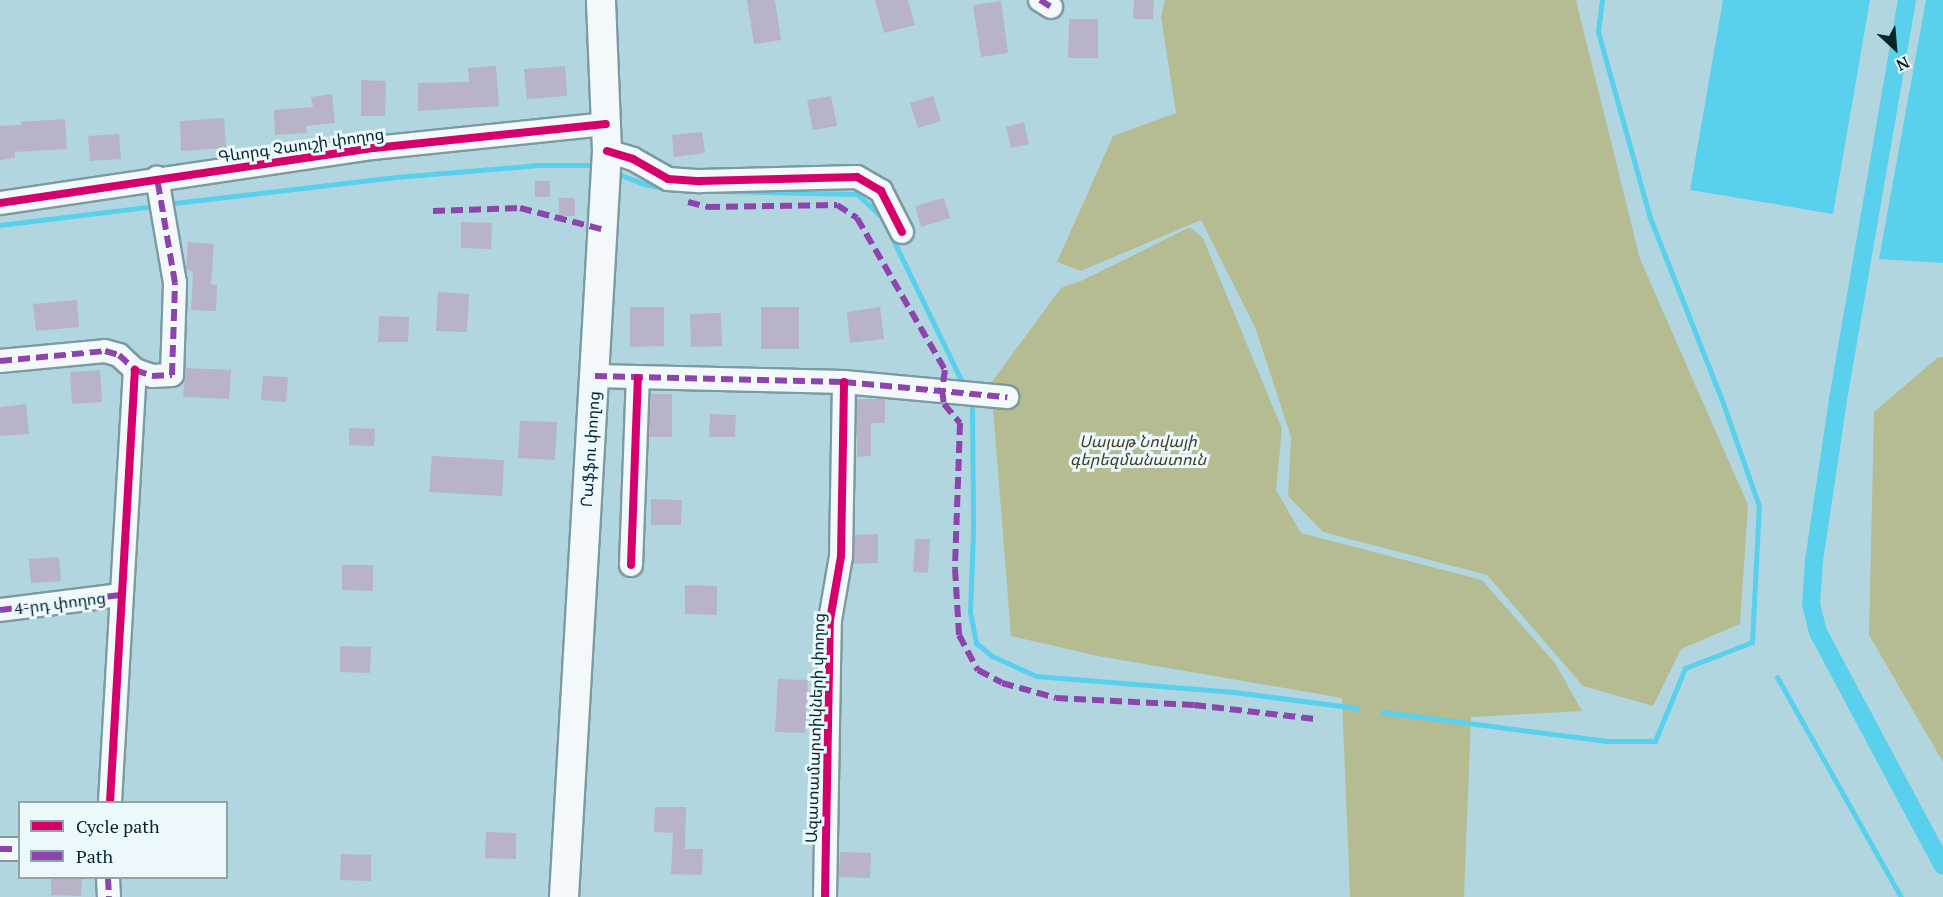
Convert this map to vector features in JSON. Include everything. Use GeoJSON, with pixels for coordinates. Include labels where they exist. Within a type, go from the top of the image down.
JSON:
{"type":"FeatureCollection","features":[{"type":"Feature","properties":{"kind":"main road","name":"Րաֆֆու փողոց"},"geometry":{"type":"LineString","coordinates":[[564,897],[607,137],[601,0]]}},
{"type":"Feature","properties":{"kind":"street","name":"Գևորգ Չաուշի փողոց"},"geometry":{"type":"LineString","coordinates":[[0,203],[157,178],[374,148],[607,137]]}},
{"type":"Feature","properties":{"kind":"street"},"geometry":{"type":"LineString","coordinates":[[607,137],[633,159],[668,179],[700,181],[857,177],[880,191],[902,232]]}},
{"type":"Feature","properties":{"kind":"street"},"geometry":{"type":"LineString","coordinates":[[0,361],[105,351],[119,355],[135,370],[152,376],[172,375],[175,284],[157,178]]}},
{"type":"Feature","properties":{"kind":"street"},"geometry":{"type":"LineString","coordinates":[[110,801],[120,595],[130,494],[135,370]]}},
{"type":"Feature","properties":{"kind":"street"},"geometry":{"type":"LineString","coordinates":[[595,376],[844,382],[1007,397]]}},
{"type":"Feature","properties":{"kind":"street"},"geometry":{"type":"LineString","coordinates":[[632,565],[638,378]]}},
{"type":"Feature","properties":{"kind":"street","name":"Ազատամարտիկների փողոց"},"geometry":{"type":"LineString","coordinates":[[825,897],[830,620],[836,574],[841,556],[844,382]]}},
{"type":"Feature","properties":{"kind":"street","name":"4-րդ փողոց"},"geometry":{"type":"LineString","coordinates":[[0,610],[120,595]]}},
{"type":"Feature","properties":{"kind":"street"},"geometry":{"type":"LineString","coordinates":[[0,849],[18,849]]}},
{"type":"Feature","properties":{"kind":"street"},"geometry":{"type":"LineString","coordinates":[[108,879],[109,897]]}},
{"type":"Feature","properties":{"kind":"green space"},"geometry":{"type":"Polygon","coordinates":[[[1165,0],[1576,0],[1640,259],[1748,505],[1740,624],[1681,649],[1653,706],[1583,686],[1487,575],[1323,532],[1288,496],[1291,437],[1255,327],[1201,220],[1081,271],[1057,262],[1113,136],[1176,113],[1161,17],[1165,0]]]}},
{"type":"Feature","properties":{"kind":"green space","name":"Սայաթ Նովայի գերեզմանատուն"},"geometry":{"type":"Polygon","coordinates":[[[1190,227],[1203,238],[1282,429],[1276,490],[1301,533],[1482,580],[1555,663],[1582,711],[1471,717],[1464,897],[1350,897],[1342,698],[1098,656],[1011,636],[991,383],[1061,288],[1083,280],[1190,227]]]}},
{"type":"Feature","properties":{"kind":"green space"},"geometry":{"type":"Polygon","coordinates":[[[1943,357],[1943,762],[1869,635],[1874,412],[1937,358],[1943,357]]]}},
{"type":"Feature","properties":{"kind":"water"},"geometry":{"type":"Polygon","coordinates":[[[1723,0],[1870,0],[1833,214],[1690,190],[1723,0]]]}},
{"type":"Feature","properties":{"kind":"water"},"geometry":{"type":"Polygon","coordinates":[[[1926,0],[1943,0],[1943,263],[1879,259],[1926,0]]]}},
{"type":"Feature","properties":{"kind":"building"},"geometry":{"type":"Polygon","coordinates":[[[747,0],[775,0],[781,40],[754,44],[747,0]]]}},
{"type":"Feature","properties":{"kind":"building"},"geometry":{"type":"Polygon","coordinates":[[[875,0],[908,0],[915,25],[884,33],[875,0]]]}},
{"type":"Feature","properties":{"kind":"building"},"geometry":{"type":"Polygon","coordinates":[[[1134,0],[1154,0],[1153,19],[1133,19],[1134,0]]]}},
{"type":"Feature","properties":{"kind":"building"},"geometry":{"type":"Polygon","coordinates":[[[1001,1],[1008,53],[981,57],[973,5],[1001,1]]]}},
{"type":"Feature","properties":{"kind":"building"},"geometry":{"type":"Polygon","coordinates":[[[1069,19],[1098,19],[1098,58],[1068,58],[1069,19]]]}},
{"type":"Feature","properties":{"kind":"building"},"geometry":{"type":"Polygon","coordinates":[[[496,66],[499,106],[418,111],[418,83],[469,82],[468,68],[496,66]]]}},
{"type":"Feature","properties":{"kind":"building"},"geometry":{"type":"Polygon","coordinates":[[[565,66],[567,96],[527,99],[524,69],[565,66]]]}},
{"type":"Feature","properties":{"kind":"building"},"geometry":{"type":"Polygon","coordinates":[[[361,80],[386,81],[385,116],[361,116],[361,80]]]}},
{"type":"Feature","properties":{"kind":"building"},"geometry":{"type":"Polygon","coordinates":[[[332,94],[335,123],[306,126],[307,133],[275,135],[274,110],[313,107],[311,97],[332,94]]]}},
{"type":"Feature","properties":{"kind":"building"},"geometry":{"type":"Polygon","coordinates":[[[831,96],[837,126],[813,130],[807,100],[831,96]]]}},
{"type":"Feature","properties":{"kind":"building"},"geometry":{"type":"Polygon","coordinates":[[[933,96],[941,121],[918,128],[910,103],[933,96]]]}},
{"type":"Feature","properties":{"kind":"building"},"geometry":{"type":"Polygon","coordinates":[[[224,118],[226,148],[181,151],[180,121],[224,118]]]}},
{"type":"Feature","properties":{"kind":"building"},"geometry":{"type":"Polygon","coordinates":[[[65,119],[67,149],[15,152],[15,158],[0,160],[0,126],[65,119]]]}},
{"type":"Feature","properties":{"kind":"building"},"geometry":{"type":"Polygon","coordinates":[[[1024,122],[1029,144],[1011,148],[1006,127],[1024,122]]]}},
{"type":"Feature","properties":{"kind":"building"},"geometry":{"type":"Polygon","coordinates":[[[702,132],[705,153],[674,157],[672,135],[702,132]]]}},
{"type":"Feature","properties":{"kind":"building"},"geometry":{"type":"Polygon","coordinates":[[[119,134],[121,159],[90,161],[88,136],[119,134]]]}},
{"type":"Feature","properties":{"kind":"building"},"geometry":{"type":"Polygon","coordinates":[[[535,181],[550,181],[550,197],[535,197],[535,181]]]}},
{"type":"Feature","properties":{"kind":"building"},"geometry":{"type":"Polygon","coordinates":[[[559,198],[575,198],[575,216],[559,216],[559,198]]]}},
{"type":"Feature","properties":{"kind":"building"},"geometry":{"type":"Polygon","coordinates":[[[944,198],[950,218],[921,227],[915,206],[944,198]]]}},
{"type":"Feature","properties":{"kind":"building"},"geometry":{"type":"Polygon","coordinates":[[[461,222],[492,223],[491,249],[461,248],[461,222]]]}},
{"type":"Feature","properties":{"kind":"building"},"geometry":{"type":"Polygon","coordinates":[[[188,242],[214,244],[211,284],[217,285],[216,311],[191,310],[193,272],[186,269],[188,242]]]}},
{"type":"Feature","properties":{"kind":"building"},"geometry":{"type":"Polygon","coordinates":[[[438,292],[469,294],[467,332],[436,331],[438,292]]]}},
{"type":"Feature","properties":{"kind":"building"},"geometry":{"type":"Polygon","coordinates":[[[77,300],[79,327],[36,331],[33,304],[77,300]]]}},
{"type":"Feature","properties":{"kind":"building"},"geometry":{"type":"Polygon","coordinates":[[[630,307],[664,307],[664,346],[630,347],[630,307]]]}},
{"type":"Feature","properties":{"kind":"building"},"geometry":{"type":"Polygon","coordinates":[[[761,307],[799,307],[799,349],[761,349],[761,307]]]}},
{"type":"Feature","properties":{"kind":"building"},"geometry":{"type":"Polygon","coordinates":[[[880,307],[884,339],[850,343],[847,312],[880,307]]]}},
{"type":"Feature","properties":{"kind":"building"},"geometry":{"type":"Polygon","coordinates":[[[721,313],[722,346],[691,347],[690,314],[721,313]]]}},
{"type":"Feature","properties":{"kind":"building"},"geometry":{"type":"Polygon","coordinates":[[[379,316],[409,317],[408,342],[378,342],[379,316]]]}},
{"type":"Feature","properties":{"kind":"building"},"geometry":{"type":"Polygon","coordinates":[[[186,368],[231,370],[229,399],[183,397],[186,368]]]}},
{"type":"Feature","properties":{"kind":"building"},"geometry":{"type":"Polygon","coordinates":[[[100,370],[102,402],[72,404],[70,372],[100,370]]]}},
{"type":"Feature","properties":{"kind":"building"},"geometry":{"type":"Polygon","coordinates":[[[263,376],[288,377],[286,402],[261,400],[263,376]]]}},
{"type":"Feature","properties":{"kind":"building"},"geometry":{"type":"Polygon","coordinates":[[[651,394],[672,394],[672,437],[649,437],[651,394]]]}},
{"type":"Feature","properties":{"kind":"building"},"geometry":{"type":"Polygon","coordinates":[[[857,399],[885,399],[885,423],[871,423],[871,456],[857,457],[857,399]]]}},
{"type":"Feature","properties":{"kind":"building"},"geometry":{"type":"Polygon","coordinates":[[[26,404],[29,434],[0,436],[0,407],[26,404]]]}},
{"type":"Feature","properties":{"kind":"building"},"geometry":{"type":"Polygon","coordinates":[[[710,414],[736,415],[735,437],[709,437],[710,414]]]}},
{"type":"Feature","properties":{"kind":"building"},"geometry":{"type":"Polygon","coordinates":[[[520,421],[557,422],[555,460],[518,458],[520,421]]]}},
{"type":"Feature","properties":{"kind":"building"},"geometry":{"type":"Polygon","coordinates":[[[349,428],[375,429],[374,446],[349,445],[349,428]]]}},
{"type":"Feature","properties":{"kind":"building"},"geometry":{"type":"Polygon","coordinates":[[[432,456],[504,460],[502,496],[429,492],[432,456]]]}},
{"type":"Feature","properties":{"kind":"building"},"geometry":{"type":"Polygon","coordinates":[[[651,499],[682,500],[681,525],[651,525],[651,499]]]}},
{"type":"Feature","properties":{"kind":"building"},"geometry":{"type":"Polygon","coordinates":[[[878,534],[878,563],[853,564],[855,535],[878,534]]]}},
{"type":"Feature","properties":{"kind":"building"},"geometry":{"type":"Polygon","coordinates":[[[915,539],[930,539],[928,573],[913,572],[915,539]]]}},
{"type":"Feature","properties":{"kind":"building"},"geometry":{"type":"Polygon","coordinates":[[[59,557],[61,581],[31,583],[29,559],[59,557]]]}},
{"type":"Feature","properties":{"kind":"building"},"geometry":{"type":"Polygon","coordinates":[[[342,565],[373,565],[373,591],[342,590],[342,565]]]}},
{"type":"Feature","properties":{"kind":"building"},"geometry":{"type":"Polygon","coordinates":[[[685,585],[717,586],[717,615],[685,614],[685,585]]]}},
{"type":"Feature","properties":{"kind":"building"},"geometry":{"type":"Polygon","coordinates":[[[340,646],[371,647],[370,673],[340,672],[340,646]]]}},
{"type":"Feature","properties":{"kind":"building"},"geometry":{"type":"Polygon","coordinates":[[[778,679],[808,680],[805,733],[775,732],[778,679]]]}},
{"type":"Feature","properties":{"kind":"building"},"geometry":{"type":"Polygon","coordinates":[[[655,807],[686,807],[685,849],[703,849],[702,875],[671,874],[673,833],[654,832],[655,807]]]}},
{"type":"Feature","properties":{"kind":"building"},"geometry":{"type":"Polygon","coordinates":[[[486,832],[516,833],[516,859],[485,858],[486,832]]]}},
{"type":"Feature","properties":{"kind":"building"},"geometry":{"type":"Polygon","coordinates":[[[840,852],[871,853],[870,878],[839,877],[840,852]]]}},
{"type":"Feature","properties":{"kind":"building"},"geometry":{"type":"Polygon","coordinates":[[[341,854],[371,855],[371,881],[340,880],[341,854]]]}},
{"type":"Feature","properties":{"kind":"building"},"geometry":{"type":"Polygon","coordinates":[[[51,879],[82,879],[81,896],[51,895],[51,879]]]}},
{"type":"Feature","properties":{"kind":"waterway"},"geometry":{"type":"LineString","coordinates":[[1383,712],[1605,741],[1655,741],[1685,668],[1752,642],[1759,506],[1723,403],[1650,218],[1598,32],[1602,0]]}},
{"type":"Feature","properties":{"kind":"waterway"},"geometry":{"type":"LineString","coordinates":[[1907,0],[1838,400],[1814,560],[1811,604],[1818,632],[1943,866]]}},
{"type":"Feature","properties":{"kind":"waterway"},"geometry":{"type":"LineString","coordinates":[[166,204],[396,177],[538,165],[591,165]]}},
{"type":"Feature","properties":{"kind":"waterway"},"geometry":{"type":"LineString","coordinates":[[621,175],[664,188]]}},
{"type":"Feature","properties":{"kind":"waterway"},"geometry":{"type":"LineString","coordinates":[[676,190],[857,194],[882,217],[963,384]]}},
{"type":"Feature","properties":{"kind":"waterway"},"geometry":{"type":"LineString","coordinates":[[0,225],[154,206]]}},
{"type":"Feature","properties":{"kind":"waterway"},"geometry":{"type":"LineString","coordinates":[[972,408],[973,531],[970,612],[976,643],[992,656],[1036,676],[1234,692],[1357,708]]}},
{"type":"Feature","properties":{"kind":"waterway"},"geometry":{"type":"LineString","coordinates":[[1777,677],[1901,897]]}},
{"type":"Feature","properties":{"kind":"marked path"},"geometry":{"type":"LineString","coordinates":[[1040,0],[1051,7]]}},
{"type":"Feature","properties":{"kind":"marked path"},"geometry":{"type":"LineString","coordinates":[[0,361],[105,351],[119,355],[135,370],[152,376],[172,375],[175,283],[157,178]]}},
{"type":"Feature","properties":{"kind":"marked path"},"geometry":{"type":"LineString","coordinates":[[688,202],[708,207],[837,205],[857,218],[945,370],[942,390],[944,404],[960,423],[955,569],[959,635],[978,670],[1002,683],[1056,698],[1194,705],[1315,719]]}},
{"type":"Feature","properties":{"kind":"marked path"},"geometry":{"type":"LineString","coordinates":[[433,211],[520,208],[601,229]]}},
{"type":"Feature","properties":{"kind":"marked path"},"geometry":{"type":"LineString","coordinates":[[595,376],[844,382],[1007,397]]}},
{"type":"Feature","properties":{"kind":"marked path"},"geometry":{"type":"LineString","coordinates":[[0,610],[120,595]]}},
{"type":"Feature","properties":{"kind":"marked path"},"geometry":{"type":"LineString","coordinates":[[0,849],[18,849]]}},
{"type":"Feature","properties":{"kind":"marked path"},"geometry":{"type":"LineString","coordinates":[[108,879],[109,897]]}},
{"type":"Feature","properties":{"kind":"cycle path"},"geometry":{"type":"LineString","coordinates":[[0,203],[374,148],[606,124]]}},
{"type":"Feature","properties":{"kind":"cycle path"},"geometry":{"type":"LineString","coordinates":[[607,151],[633,159],[668,179],[700,181],[857,177],[881,191],[902,232]]}},
{"type":"Feature","properties":{"kind":"cycle path"},"geometry":{"type":"LineString","coordinates":[[110,801],[135,370]]}},
{"type":"Feature","properties":{"kind":"cycle path"},"geometry":{"type":"LineString","coordinates":[[631,565],[638,378]]}},
{"type":"Feature","properties":{"kind":"cycle path"},"geometry":{"type":"LineString","coordinates":[[825,897],[830,620],[841,556],[844,382]]}}]}
